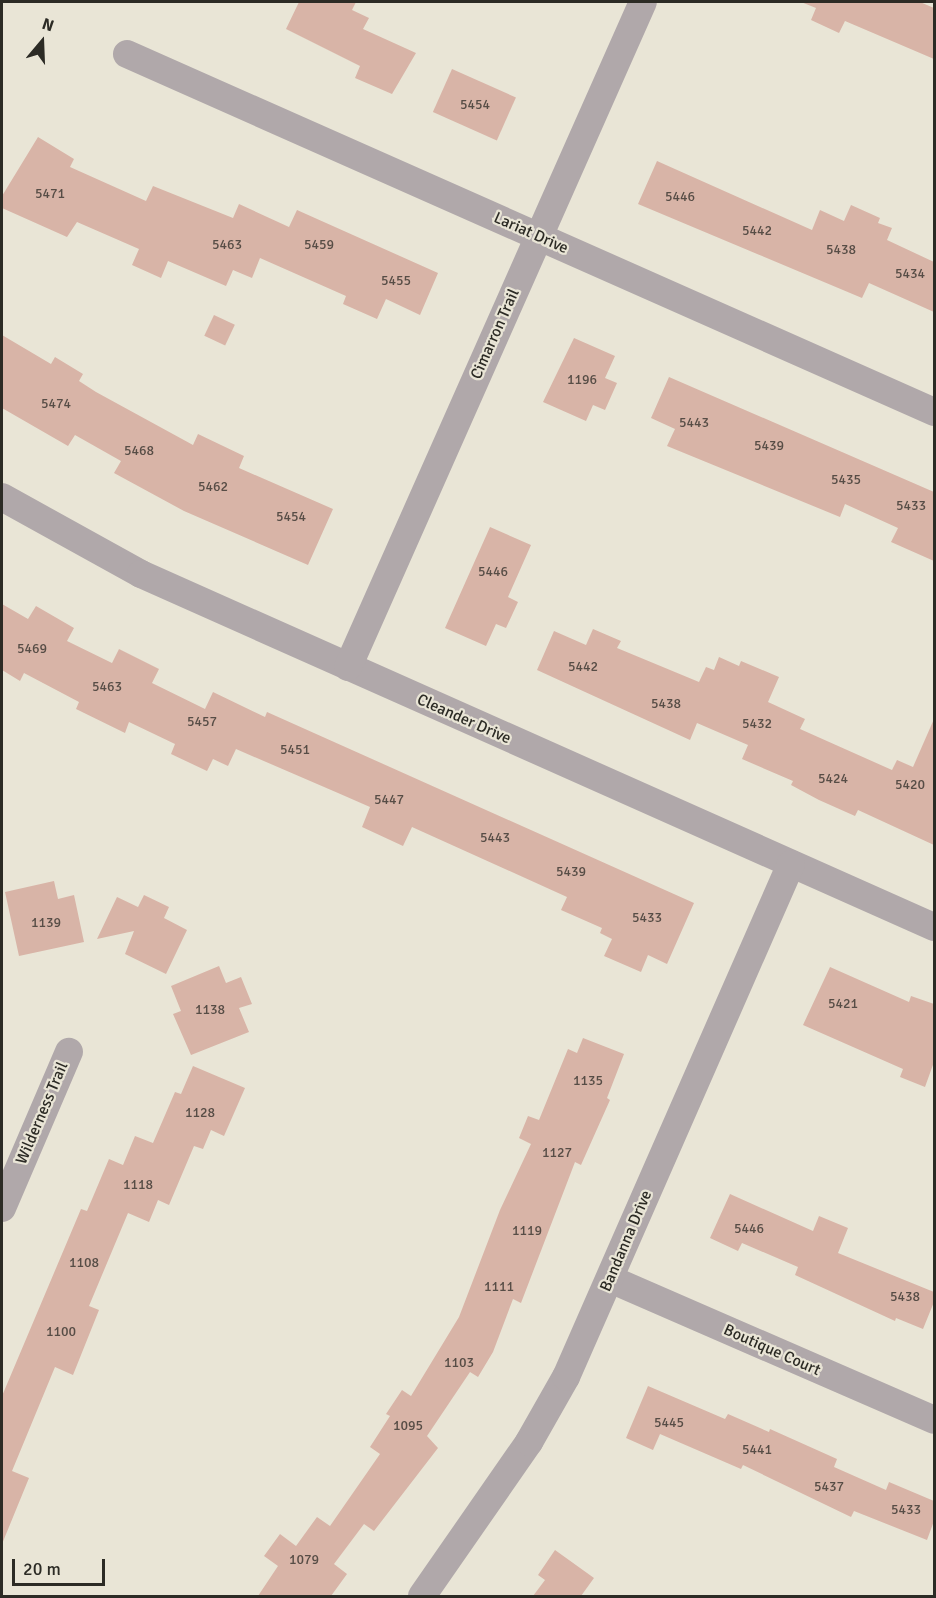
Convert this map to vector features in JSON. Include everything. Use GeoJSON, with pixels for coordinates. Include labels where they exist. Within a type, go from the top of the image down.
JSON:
{"type":"FeatureCollection","features":[{"type":"Feature","properties":{"kind":"street","name":"Cimarron Trail"},"geometry":{"type":"LineString","coordinates":[[348,667],[643,2]]}},
{"type":"Feature","properties":{"kind":"street","name":"Lariat Drive"},"geometry":{"type":"LineString","coordinates":[[127,54],[934,412]]}},
{"type":"Feature","properties":{"kind":"street","name":"Cleander Drive"},"geometry":{"type":"LineString","coordinates":[[2,497],[141,574],[934,927]]}},
{"type":"Feature","properties":{"kind":"street","name":"Bandanna Drive"},"geometry":{"type":"LineString","coordinates":[[422,1596],[529,1442],[566,1377],[791,864]]}},
{"type":"Feature","properties":{"kind":"street","name":"Wilderness Trail"},"geometry":{"type":"LineString","coordinates":[[2,1208],[69,1052]]}},
{"type":"Feature","properties":{"kind":"street","name":"Boutique Court"},"geometry":{"type":"LineString","coordinates":[[610,1279],[934,1420]]}},
{"type":"Feature","properties":{"kind":"building"},"geometry":{"type":"Polygon","coordinates":[[[299,2],[356,2],[352,10],[369,18],[363,29],[416,53],[392,94],[355,78],[360,66],[286,29],[299,2]]]}},
{"type":"Feature","properties":{"kind":"building"},"geometry":{"type":"Polygon","coordinates":[[[801,2],[920,2],[934,8],[934,59],[845,21],[839,33],[811,20],[816,8],[801,2]]]}},
{"type":"Feature","properties":{"kind":"building"},"geometry":{"type":"Polygon","coordinates":[[[452,69],[516,97],[497,140],[433,112],[452,69]]]}},
{"type":"Feature","properties":{"kind":"building"},"geometry":{"type":"Polygon","coordinates":[[[38,137],[74,159],[70,167],[146,201],[153,186],[233,218],[239,204],[289,227],[297,210],[438,273],[420,315],[386,299],[377,319],[343,304],[346,296],[260,258],[252,278],[233,270],[226,286],[168,261],[161,278],[132,265],[139,249],[77,222],[67,237],[2,208],[2,196],[38,137]]]}},
{"type":"Feature","properties":{"kind":"building"},"geometry":{"type":"Polygon","coordinates":[[[657,161],[812,230],[820,210],[844,221],[851,205],[880,218],[878,223],[892,228],[887,240],[934,262],[934,312],[869,283],[862,298],[638,204],[657,161]]]}},
{"type":"Feature","properties":{"kind":"building"},"geometry":{"type":"Polygon","coordinates":[[[214,315],[235,325],[225,346],[204,336],[214,315]]]}},
{"type":"Feature","properties":{"kind":"building"},"geometry":{"type":"Polygon","coordinates":[[[2,335],[51,364],[55,357],[83,374],[79,381],[96,392],[193,445],[198,434],[244,456],[239,468],[333,509],[308,565],[184,511],[114,473],[121,461],[75,435],[68,446],[2,408],[2,335]]]}},
{"type":"Feature","properties":{"kind":"building"},"geometry":{"type":"Polygon","coordinates":[[[574,338],[615,356],[605,378],[617,383],[605,410],[593,405],[586,421],[543,402],[574,338]]]}},
{"type":"Feature","properties":{"kind":"building"},"geometry":{"type":"Polygon","coordinates":[[[669,377],[934,492],[934,561],[891,542],[898,528],[845,504],[840,517],[667,446],[675,429],[651,418],[669,377]]]}},
{"type":"Feature","properties":{"kind":"building"},"geometry":{"type":"Polygon","coordinates":[[[490,527],[531,545],[508,597],[518,602],[506,628],[496,624],[486,646],[445,628],[490,527]]]}},
{"type":"Feature","properties":{"kind":"building"},"geometry":{"type":"Polygon","coordinates":[[[2,604],[28,619],[36,606],[74,628],[67,641],[112,663],[119,649],[159,669],[152,683],[205,709],[213,692],[265,717],[267,712],[694,903],[667,964],[648,955],[641,972],[604,956],[612,939],[600,933],[602,928],[561,910],[567,897],[412,827],[403,846],[362,827],[370,807],[338,793],[236,749],[228,766],[213,759],[207,771],[171,754],[175,744],[129,722],[125,733],[76,709],[79,702],[24,673],[20,681],[2,670],[2,604]]]}},
{"type":"Feature","properties":{"kind":"building"},"geometry":{"type":"Polygon","coordinates":[[[593,629],[621,641],[617,648],[699,682],[706,667],[714,670],[719,657],[739,666],[741,661],[779,677],[768,702],[805,719],[800,729],[892,770],[897,760],[913,767],[934,719],[934,845],[858,810],[855,816],[819,800],[791,785],[793,781],[742,759],[748,745],[697,723],[690,740],[537,670],[554,631],[586,645],[593,629]]]}},
{"type":"Feature","properties":{"kind":"building"},"geometry":{"type":"Polygon","coordinates":[[[54,881],[58,899],[74,895],[84,942],[19,956],[5,892],[54,881]]]}},
{"type":"Feature","properties":{"kind":"building"},"geometry":{"type":"Polygon","coordinates":[[[144,895],[169,907],[164,918],[187,930],[166,974],[125,954],[134,931],[97,939],[117,897],[138,907],[144,895]]]}},
{"type":"Feature","properties":{"kind":"building"},"geometry":{"type":"Polygon","coordinates":[[[219,966],[226,983],[241,977],[252,1004],[239,1008],[249,1032],[191,1055],[173,1014],[181,1011],[171,986],[219,966]]]}},
{"type":"Feature","properties":{"kind":"building"},"geometry":{"type":"Polygon","coordinates":[[[830,967],[909,1002],[911,996],[934,1004],[934,1062],[925,1087],[900,1077],[903,1069],[803,1025],[830,967]]]}},
{"type":"Feature","properties":{"kind":"building"},"geometry":{"type":"Polygon","coordinates":[[[583,1038],[624,1054],[607,1098],[610,1100],[581,1165],[575,1162],[521,1303],[513,1299],[493,1352],[478,1377],[470,1372],[427,1436],[438,1448],[374,1531],[364,1524],[334,1564],[347,1574],[331,1596],[258,1596],[278,1566],[264,1556],[280,1534],[296,1546],[317,1517],[330,1526],[380,1454],[370,1447],[390,1416],[386,1414],[402,1390],[411,1396],[459,1317],[500,1210],[531,1144],[519,1138],[528,1116],[539,1120],[568,1049],[577,1053],[583,1038]]]}},
{"type":"Feature","properties":{"kind":"building"},"geometry":{"type":"Polygon","coordinates":[[[193,1066],[245,1088],[224,1136],[211,1130],[203,1149],[194,1146],[169,1205],[158,1200],[149,1222],[128,1213],[89,1306],[99,1310],[73,1375],[55,1367],[12,1471],[29,1478],[2,1544],[2,1396],[81,1209],[87,1211],[109,1159],[123,1165],[135,1136],[153,1143],[175,1092],[181,1094],[193,1066]]]}},
{"type":"Feature","properties":{"kind":"building"},"geometry":{"type":"Polygon","coordinates":[[[730,1194],[813,1231],[819,1216],[848,1228],[838,1253],[934,1292],[934,1302],[923,1329],[896,1318],[895,1321],[795,1275],[798,1267],[742,1243],[738,1251],[710,1238],[730,1194]]]}},
{"type":"Feature","properties":{"kind":"building"},"geometry":{"type":"Polygon","coordinates":[[[648,1386],[725,1419],[728,1414],[769,1432],[770,1429],[837,1459],[834,1467],[886,1490],[889,1482],[934,1501],[934,1521],[927,1540],[854,1511],[851,1517],[743,1465],[741,1469],[660,1434],[653,1450],[626,1438],[648,1386]]]}},
{"type":"Feature","properties":{"kind":"building"},"geometry":{"type":"Polygon","coordinates":[[[555,1550],[594,1578],[581,1596],[533,1596],[545,1580],[538,1575],[555,1550]]]}}]}
